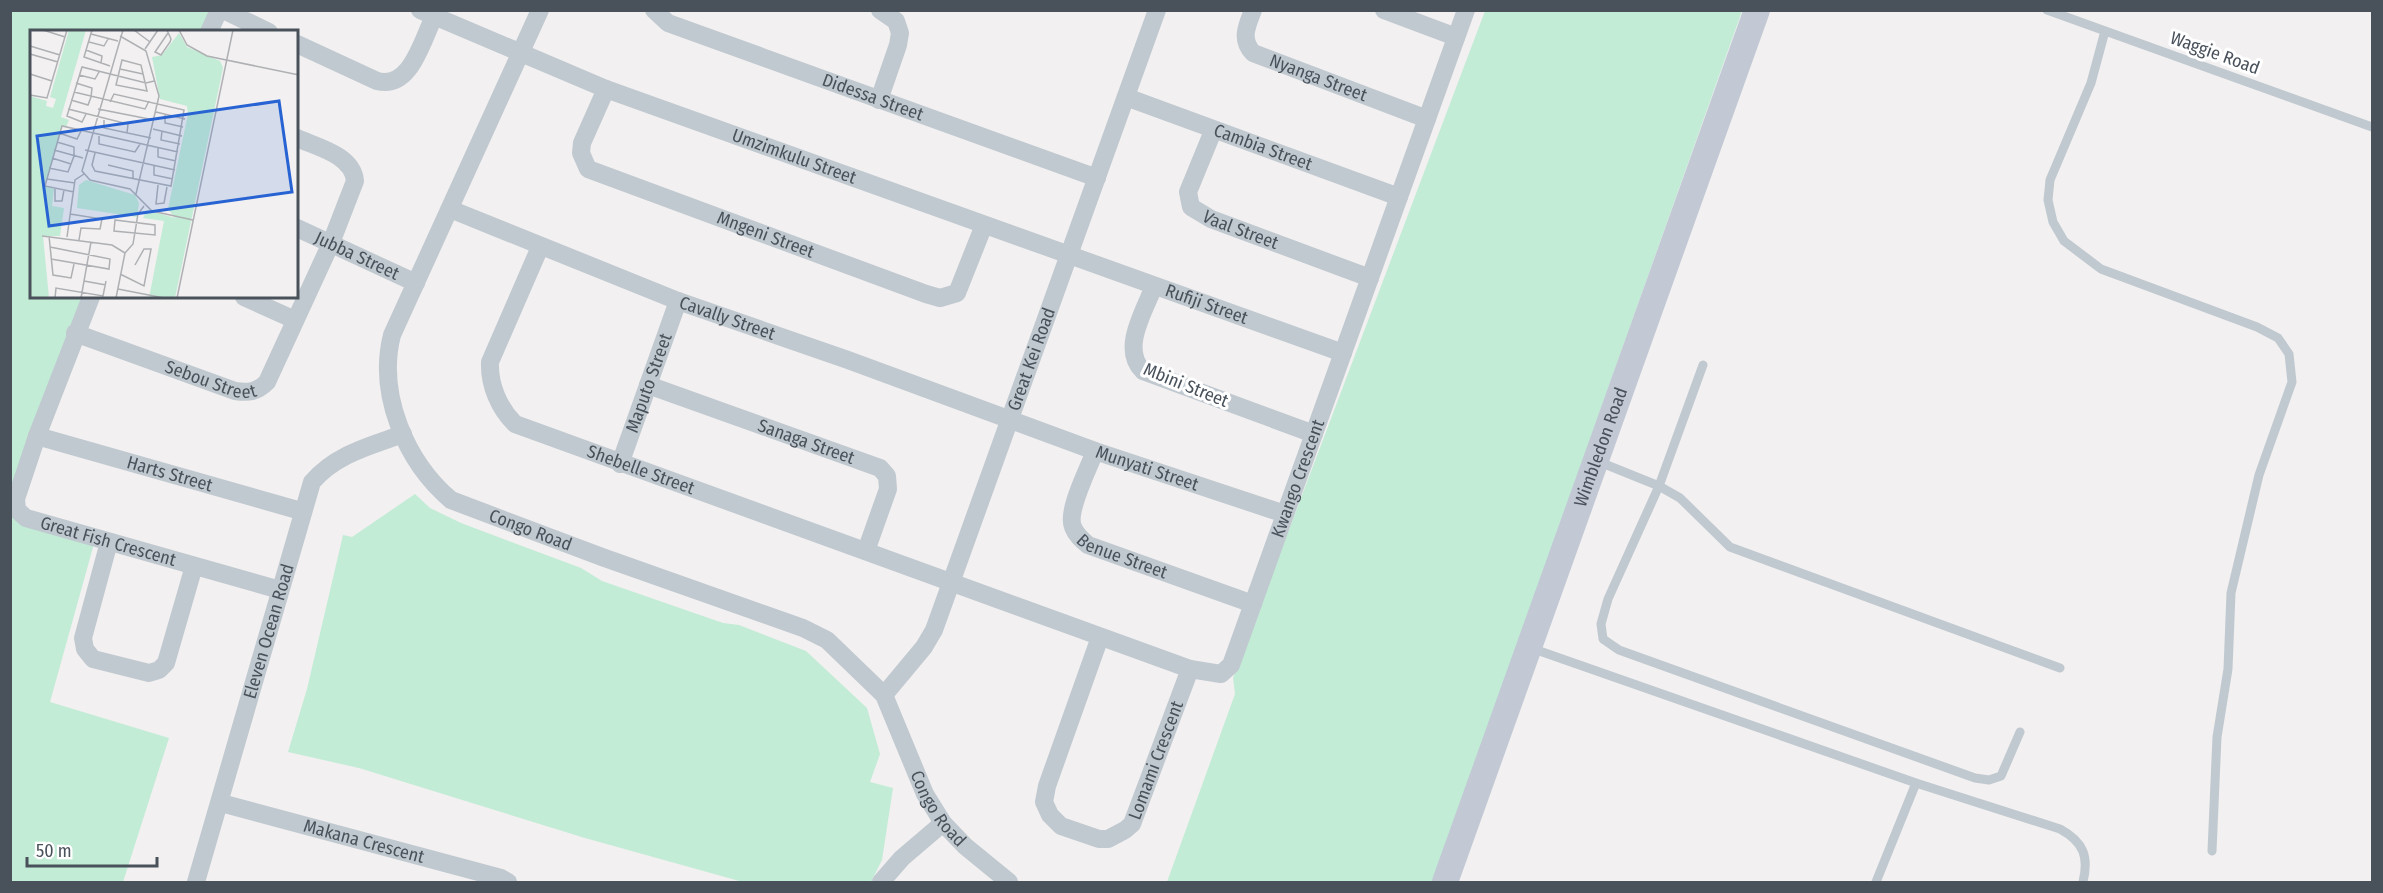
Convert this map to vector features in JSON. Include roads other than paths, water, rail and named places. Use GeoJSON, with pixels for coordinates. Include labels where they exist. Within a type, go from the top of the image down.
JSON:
{"type":"FeatureCollection","features":[{"type":"Feature","properties":{"kind":"main road","name":"Wimbledon Road"},"geometry":{"type":"LineString","coordinates":[[1445,882],[1757,10]]}},
{"type":"Feature","properties":{"kind":"street"},"geometry":{"type":"LineString","coordinates":[[210,30],[219,10]]}},
{"type":"Feature","properties":{"kind":"street"},"geometry":{"type":"LineString","coordinates":[[223,10],[265,30]]}},
{"type":"Feature","properties":{"kind":"street","name":"Congo Road"},"geometry":{"type":"LineString","coordinates":[[540,10],[392,335],[386,356],[391,399],[403,434],[433,484],[451,500],[803,628],[827,640],[884,695],[925,794],[943,823],[965,846],[1009,882]]}},
{"type":"Feature","properties":{"kind":"street","name":"Didessa Street"},"geometry":{"type":"LineString","coordinates":[[654,10],[668,22],[1097,178]]}},
{"type":"Feature","properties":{"kind":"street"},"geometry":{"type":"LineString","coordinates":[[879,100],[900,33],[896,21],[880,10]]}},
{"type":"Feature","properties":{"kind":"street","name":"Nyanga Street"},"geometry":{"type":"LineString","coordinates":[[1253,10],[1245,36],[1245,43],[1253,53],[1427,119]]}},
{"type":"Feature","properties":{"kind":"street"},"geometry":{"type":"LineString","coordinates":[[1384,10],[1456,37]]}},
{"type":"Feature","properties":{"kind":"street","name":"Kwango Crescent"},"geometry":{"type":"LineString","coordinates":[[952,581],[1190,669],[1221,674],[1231,665],[1466,10]]}},
{"type":"Feature","properties":{"kind":"street","name":"Great Kei Road"},"geometry":{"type":"LineString","coordinates":[[884,695],[924,647],[934,630],[1155,11]]}},
{"type":"Feature","properties":{"kind":"street"},"geometry":{"type":"LineString","coordinates":[[298,44],[377,81],[390,83],[403,77],[408,69],[427,14],[520,54]]}},
{"type":"Feature","properties":{"kind":"street","name":"Umzimkulu Street"},"geometry":{"type":"LineString","coordinates":[[520,54],[606,89],[1069,255]]}},
{"type":"Feature","properties":{"kind":"street","name":"Mngeni Street"},"geometry":{"type":"LineString","coordinates":[[606,89],[582,143],[581,153],[588,169],[926,294],[940,298],[957,293],[984,225]]}},
{"type":"Feature","properties":{"kind":"street","name":"Cambia Street"},"geometry":{"type":"LineString","coordinates":[[1126,97],[1399,197]]}},
{"type":"Feature","properties":{"kind":"street","name":"Vaal Street"},"geometry":{"type":"LineString","coordinates":[[1213,130],[1188,192],[1191,207],[1211,219],[1370,278]]}},
{"type":"Feature","properties":{"kind":"street","name":"Sebou Street"},"geometry":{"type":"LineString","coordinates":[[75,333],[235,391],[254,392],[267,382],[331,243],[353,189],[354,172],[349,163],[298,138]]}},
{"type":"Feature","properties":{"kind":"street","name":"Cavally Street"},"geometry":{"type":"LineString","coordinates":[[450,208],[540,247],[678,301],[1010,420]]}},
{"type":"Feature","properties":{"kind":"street","name":"Jubba Street"},"geometry":{"type":"LineString","coordinates":[[298,228],[416,283]]}},
{"type":"Feature","properties":{"kind":"street","name":"Shebelle Street"},"geometry":{"type":"LineString","coordinates":[[540,247],[490,362],[493,387],[506,415],[515,424],[620,464],[952,581]]}},
{"type":"Feature","properties":{"kind":"street","name":"Rufiji Street"},"geometry":{"type":"LineString","coordinates":[[1069,255],[1343,353]]}},
{"type":"Feature","properties":{"kind":"street","name":"Mbini Street"},"geometry":{"type":"LineString","coordinates":[[1154,286],[1132,348],[1136,363],[1143,371],[1314,434]]}},
{"type":"Feature","properties":{"kind":"street","name":"Great Fish Crescent"},"geometry":{"type":"LineString","coordinates":[[91,298],[75,333],[37,436],[16,499],[17,510],[26,518],[280,591]]}},
{"type":"Feature","properties":{"kind":"street"},"geometry":{"type":"LineString","coordinates":[[246,298],[296,320]]}},
{"type":"Feature","properties":{"kind":"street","name":"Maputo Street"},"geometry":{"type":"LineString","coordinates":[[620,464],[678,301]]}},
{"type":"Feature","properties":{"kind":"street","name":"Sanaga Street"},"geometry":{"type":"LineString","coordinates":[[648,385],[880,468],[887,476],[888,489],[866,551]]}},
{"type":"Feature","properties":{"kind":"street","name":"Munyati Street"},"geometry":{"type":"LineString","coordinates":[[1010,420],[1095,451],[1285,514]]}},
{"type":"Feature","properties":{"kind":"street","name":"Eleven Ocean Road"},"geometry":{"type":"LineString","coordinates":[[196,882],[221,803],[301,511],[312,482],[325,466],[343,456],[403,434]]}},
{"type":"Feature","properties":{"kind":"street","name":"Harts Street"},"geometry":{"type":"LineString","coordinates":[[37,436],[301,511]]}},
{"type":"Feature","properties":{"kind":"street","name":"Benue Street"},"geometry":{"type":"LineString","coordinates":[[1095,451],[1072,512],[1072,526],[1081,538],[1088,544],[1253,604]]}},
{"type":"Feature","properties":{"kind":"street"},"geometry":{"type":"LineString","coordinates":[[109,542],[82,638],[85,649],[93,659],[149,673],[159,670],[166,663],[194,566]]}},
{"type":"Feature","properties":{"kind":"street","name":"Lomami Crescent"},"geometry":{"type":"LineString","coordinates":[[1100,637],[1044,802],[1050,815],[1061,826],[1108,839],[1125,831],[1132,824],[1190,669]]}},
{"type":"Feature","properties":{"kind":"street","name":"Makana Crescent"},"geometry":{"type":"LineString","coordinates":[[221,803],[501,878],[508,882]]}},
{"type":"Feature","properties":{"kind":"street"},"geometry":{"type":"LineString","coordinates":[[881,882],[902,858],[943,823]]}},
{"type":"Feature","properties":{"kind":"lane","name":"Waggie Road"},"geometry":{"type":"LineString","coordinates":[[2047,10],[2373,127]]}},
{"type":"Feature","properties":{"kind":"lane"},"geometry":{"type":"LineString","coordinates":[[2105,31],[2091,83],[2050,180],[2048,200],[2053,222],[2064,241],[2101,269],[2257,327],[2278,338],[2289,354],[2292,382],[2259,475],[2231,593],[2228,669],[2217,737],[2212,850]]}},
{"type":"Feature","properties":{"kind":"lane"},"geometry":{"type":"LineString","coordinates":[[1703,365],[1659,486],[1608,599],[1600,634],[1618,650],[1975,778],[1989,780],[2001,776],[2020,732]]}},
{"type":"Feature","properties":{"kind":"lane"},"geometry":{"type":"LineString","coordinates":[[1595,460],[1659,486],[1680,498],[1730,548],[2060,668]]}},
{"type":"Feature","properties":{"kind":"lane"},"geometry":{"type":"LineString","coordinates":[[1529,647],[1916,783],[2060,829],[2072,836],[2083,847],[2086,861],[2083,882]]}},
{"type":"Feature","properties":{"kind":"lane"},"geometry":{"type":"LineString","coordinates":[[1876,882],[1916,783]]}}]}
